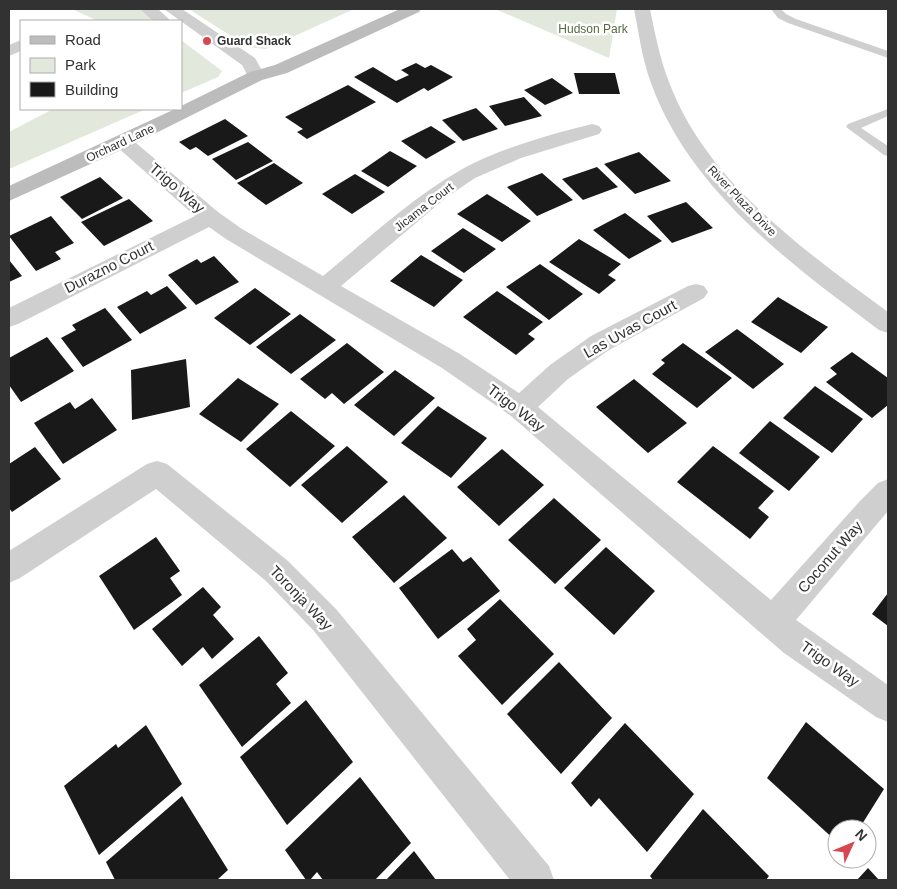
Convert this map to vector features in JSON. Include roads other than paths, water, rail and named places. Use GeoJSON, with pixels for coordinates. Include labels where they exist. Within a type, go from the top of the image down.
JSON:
{"type":"FeatureCollection","features":[{"type":"Feature","properties":{"kind":"street"},"geometry":{"type":"LineString","coordinates":[[148,9],[162,20]]}},
{"type":"Feature","properties":{"kind":"street"},"geometry":{"type":"LineString","coordinates":[[172,9],[249,62],[256,76]]}},
{"type":"Feature","properties":{"kind":"street","name":"Orchard Lane"},"geometry":{"type":"LineString","coordinates":[[256,76],[271,64],[333,34],[377,9]]}},
{"type":"Feature","properties":{"kind":"street","name":"Orchard Lane"},"geometry":{"type":"LineString","coordinates":[[9,194],[123,142],[256,76],[281,69],[413,9]]}},
{"type":"Feature","properties":{"kind":"street","name":"River Plaza Drive"},"geometry":{"type":"LineString","coordinates":[[642,9],[663,91],[678,124],[702,159],[722,184],[760,223],[808,264],[888,324]]}},
{"type":"Feature","properties":{"kind":"street"},"geometry":{"type":"LineString","coordinates":[[182,36],[225,65],[256,76]]}},
{"type":"Feature","properties":{"kind":"street","name":"Jicama Court"},"geometry":{"type":"LineString","coordinates":[[325,287],[440,192],[468,174],[514,154],[592,130]]}},
{"type":"Feature","properties":{"kind":"street","name":"Trigo Way"},"geometry":{"type":"LineString","coordinates":[[123,142],[210,217],[234,234],[451,361],[520,408],[796,641],[888,705]]}},
{"type":"Feature","properties":{"kind":"street","name":"Durazno Court"},"geometry":{"type":"LineString","coordinates":[[9,318],[210,217]]}},
{"type":"Feature","properties":{"kind":"street","name":"Las Uvas Court"},"geometry":{"type":"LineString","coordinates":[[520,408],[558,372],[600,343],[696,292]]}},
{"type":"Feature","properties":{"kind":"street","name":"Toronja Way"},"geometry":{"type":"LineString","coordinates":[[9,568],[157,473],[277,570],[325,620],[535,880]]}},
{"type":"Feature","properties":{"kind":"street","name":"Coconut Way"},"geometry":{"type":"LineString","coordinates":[[773,622],[870,510],[888,492]]}},
{"type":"Feature","properties":{"kind":"lane"},"geometry":{"type":"LineString","coordinates":[[776,9],[782,16],[792,21],[888,54]]}},
{"type":"Feature","properties":{"kind":"lane"},"geometry":{"type":"LineString","coordinates":[[888,112],[852,127],[888,152]]}},
{"type":"Feature","properties":{"kind":"place","name":"Guard Shack"},"geometry":{"type":"Point","coordinates":[207,41]}},
{"type":"Feature","properties":{"kind":"park label","name":"Hudson Park"},"geometry":{"type":"Point","coordinates":[593,29]}}]}
